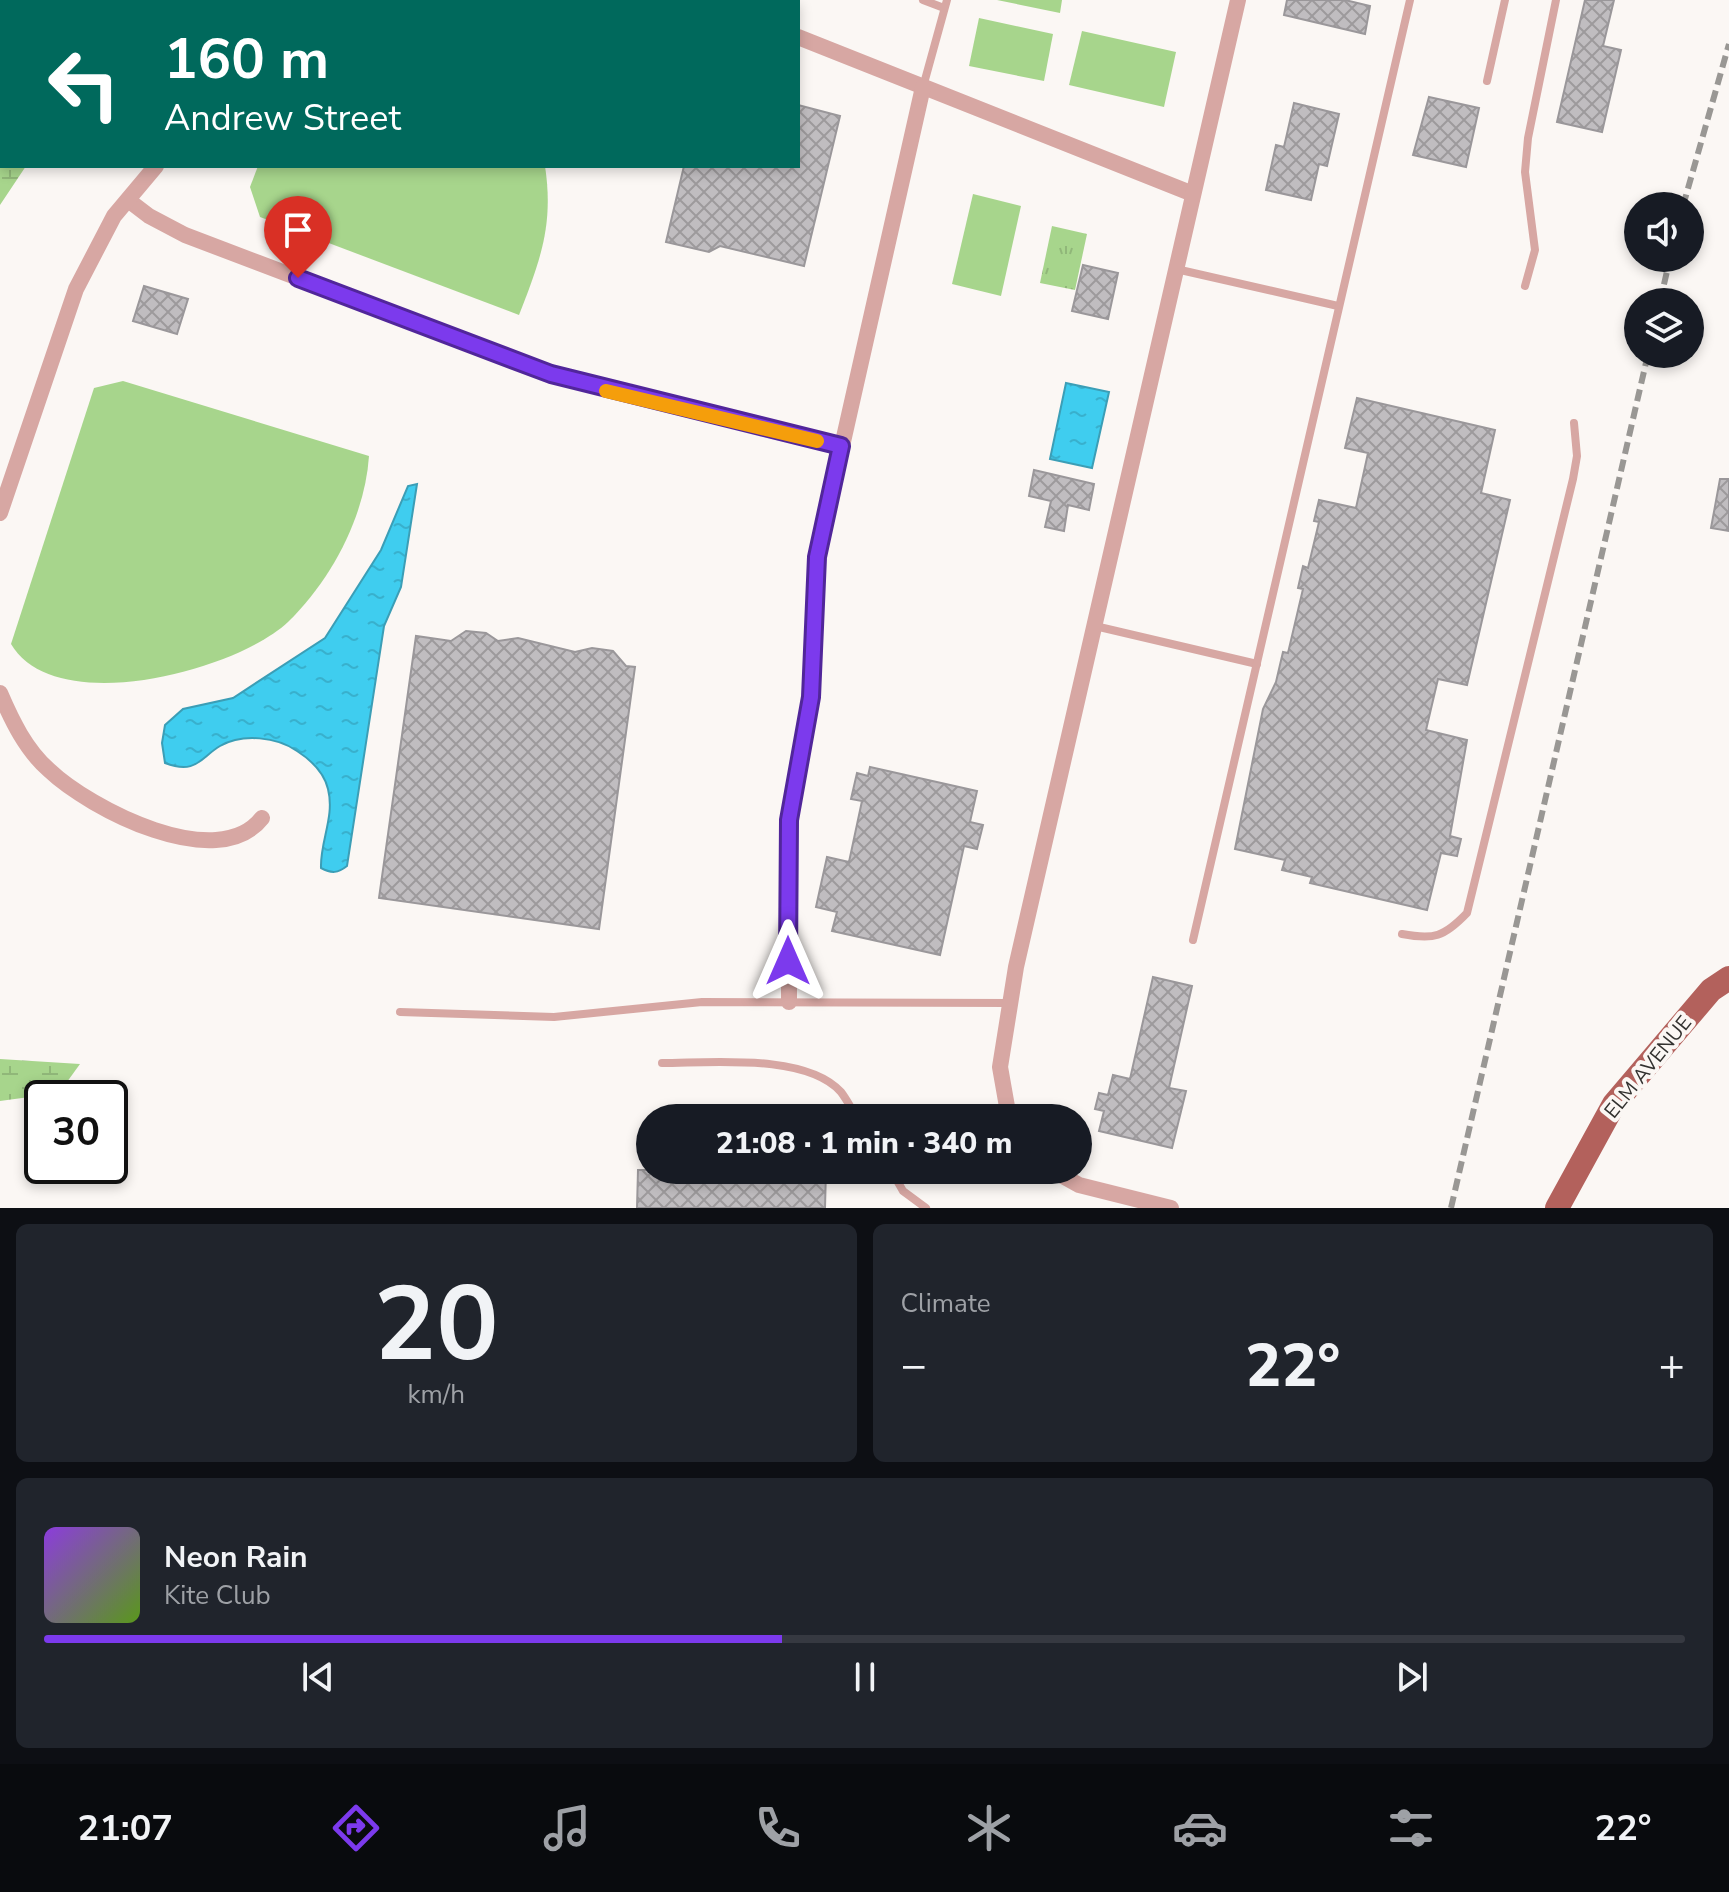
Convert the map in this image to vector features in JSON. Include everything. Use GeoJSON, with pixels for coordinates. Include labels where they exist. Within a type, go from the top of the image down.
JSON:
{"type":"FeatureCollection","features":[{"type":"Feature","properties":{"kind":"main road","name":"ELM AVENUE"},"geometry":{"type":"LineString","coordinates":[[1557,1208],[1614,1104],[1711,990],[1729,978]]}},
{"type":"Feature","properties":{"kind":"street"},"geometry":{"type":"LineString","coordinates":[[1007,1104],[1000,1067],[1009,1003],[1238,0]]}},
{"type":"Feature","properties":{"kind":"street"},"geometry":{"type":"LineString","coordinates":[[800,38],[1193,194]]}},
{"type":"Feature","properties":{"kind":"street"},"geometry":{"type":"LineString","coordinates":[[789,1002],[789,820],[811,697],[817,557],[923,87]]}},
{"type":"Feature","properties":{"kind":"street"},"geometry":{"type":"LineString","coordinates":[[0,513],[76,289],[103,235],[154,168]]}},
{"type":"Feature","properties":{"kind":"street"},"geometry":{"type":"LineString","coordinates":[[128,200],[149,216],[185,235],[551,374],[841,446]]}},
{"type":"Feature","properties":{"kind":"street"},"geometry":{"type":"LineString","coordinates":[[0,693],[18,731],[47,769],[98,806],[131,822],[174,834],[218,840],[239,838],[252,831],[262,818]]}},
{"type":"Feature","properties":{"kind":"street"},"geometry":{"type":"LineString","coordinates":[[1077,1184],[1171,1208]]}},
{"type":"Feature","properties":{"kind":"lane"},"geometry":{"type":"LineString","coordinates":[[923,0],[945,4],[923,87]]}},
{"type":"Feature","properties":{"kind":"lane"},"geometry":{"type":"LineString","coordinates":[[1193,940],[1410,0]]}},
{"type":"Feature","properties":{"kind":"lane"},"geometry":{"type":"LineString","coordinates":[[1487,81],[1505,0]]}},
{"type":"Feature","properties":{"kind":"lane"},"geometry":{"type":"LineString","coordinates":[[1525,286],[1535,250],[1525,172],[1528,138],[1556,0]]}},
{"type":"Feature","properties":{"kind":"lane"},"geometry":{"type":"LineString","coordinates":[[1176,269],[1338,306]]}},
{"type":"Feature","properties":{"kind":"lane"},"geometry":{"type":"LineString","coordinates":[[1402,934],[1430,939],[1452,928],[1467,913],[1573,479],[1577,456],[1574,423]]}},
{"type":"Feature","properties":{"kind":"lane"},"geometry":{"type":"LineString","coordinates":[[1094,626],[1257,664]]}},
{"type":"Feature","properties":{"kind":"lane"},"geometry":{"type":"LineString","coordinates":[[400,1012],[554,1017],[702,1002],[1009,1003]]}},
{"type":"Feature","properties":{"kind":"lane"},"geometry":{"type":"LineString","coordinates":[[662,1063],[763,1063],[808,1072],[839,1090],[848,1104]]}},
{"type":"Feature","properties":{"kind":"lane"},"geometry":{"type":"LineString","coordinates":[[899,1184],[903,1191],[926,1208]]}},
{"type":"Feature","properties":{"kind":"green space"},"geometry":{"type":"Polygon","coordinates":[[[997,0],[1062,0],[1060,13],[997,0]]]}},
{"type":"Feature","properties":{"kind":"green space"},"geometry":{"type":"Polygon","coordinates":[[[979,18],[1053,34],[1044,81],[969,66],[979,18]]]}},
{"type":"Feature","properties":{"kind":"green space"},"geometry":{"type":"Polygon","coordinates":[[[1082,31],[1176,52],[1164,107],[1069,85],[1082,31]]]}},
{"type":"Feature","properties":{"kind":"green space"},"geometry":{"type":"Polygon","coordinates":[[[0,168],[25,168],[0,205],[0,168]]]}},
{"type":"Feature","properties":{"kind":"green space"},"geometry":{"type":"Polygon","coordinates":[[[257,168],[545,168],[548,207],[543,242],[519,315],[260,217],[250,187],[257,168]]]}},
{"type":"Feature","properties":{"kind":"green space"},"geometry":{"type":"Polygon","coordinates":[[[973,194],[1021,206],[1001,296],[952,284],[973,194]]]}},
{"type":"Feature","properties":{"kind":"green space"},"geometry":{"type":"Polygon","coordinates":[[[1052,226],[1087,234],[1075,290],[1040,283],[1052,226]]]}},
{"type":"Feature","properties":{"kind":"green space"},"geometry":{"type":"Polygon","coordinates":[[[123,381],[369,456],[366,479],[353,524],[332,566],[304,605],[288,622],[263,640],[229,657],[146,680],[104,683],[66,679],[33,667],[11,644],[94,388],[123,381]]]}},
{"type":"Feature","properties":{"kind":"green space"},"geometry":{"type":"Polygon","coordinates":[[[0,1059],[80,1064],[68,1080],[24,1080],[24,1098],[0,1101],[0,1059]]]}},
{"type":"Feature","properties":{"kind":"water"},"geometry":{"type":"Polygon","coordinates":[[[1066,383],[1109,392],[1092,468],[1050,459],[1066,383]]]}},
{"type":"Feature","properties":{"kind":"water"},"geometry":{"type":"Polygon","coordinates":[[[417,484],[401,587],[384,626],[347,866],[332,872],[321,868],[330,799],[323,777],[312,762],[280,742],[249,738],[220,746],[197,764],[175,766],[165,763],[162,743],[165,725],[183,709],[233,698],[325,638],[381,550],[408,486],[417,484]]]}},
{"type":"Feature","properties":{"kind":"building"},"geometry":{"type":"Polygon","coordinates":[[[1287,0],[1345,0],[1370,6],[1365,34],[1284,15],[1287,0]]]}},
{"type":"Feature","properties":{"kind":"building"},"geometry":{"type":"Polygon","coordinates":[[[1585,0],[1614,0],[1603,46],[1621,50],[1602,132],[1557,122],[1585,0]]]}},
{"type":"Feature","properties":{"kind":"building"},"geometry":{"type":"Polygon","coordinates":[[[1429,97],[1479,108],[1466,167],[1413,155],[1429,97]]]}},
{"type":"Feature","properties":{"kind":"building"},"geometry":{"type":"Polygon","coordinates":[[[1294,103],[1339,114],[1327,166],[1319,164],[1311,200],[1266,190],[1276,145],[1284,147],[1294,103]]]}},
{"type":"Feature","properties":{"kind":"building"},"geometry":{"type":"Polygon","coordinates":[[[800,106],[840,116],[804,266],[720,246],[709,252],[666,242],[684,168],[800,168],[800,106]]]}},
{"type":"Feature","properties":{"kind":"building"},"geometry":{"type":"Polygon","coordinates":[[[1083,265],[1118,273],[1108,319],[1072,311],[1083,265]]]}},
{"type":"Feature","properties":{"kind":"building"},"geometry":{"type":"Polygon","coordinates":[[[144,286],[188,299],[177,334],[133,321],[144,286]]]}},
{"type":"Feature","properties":{"kind":"building"},"geometry":{"type":"Polygon","coordinates":[[[1357,398],[1495,430],[1481,493],[1510,500],[1467,685],[1438,679],[1426,730],[1467,740],[1450,836],[1461,839],[1457,856],[1441,853],[1427,910],[1310,883],[1312,877],[1282,870],[1285,860],[1235,849],[1263,709],[1276,682],[1283,652],[1288,653],[1303,589],[1298,588],[1303,566],[1308,568],[1319,522],[1314,521],[1319,500],[1356,508],[1368,453],[1345,448],[1357,398]]]}},
{"type":"Feature","properties":{"kind":"building"},"geometry":{"type":"Polygon","coordinates":[[[1034,470],[1094,484],[1089,510],[1068,505],[1064,531],[1045,527],[1051,501],[1029,496],[1034,470]]]}},
{"type":"Feature","properties":{"kind":"building"},"geometry":{"type":"Polygon","coordinates":[[[1720,479],[1729,479],[1729,531],[1711,528],[1720,479]]]}},
{"type":"Feature","properties":{"kind":"building"},"geometry":{"type":"Polygon","coordinates":[[[466,631],[486,633],[498,641],[518,638],[575,652],[592,648],[613,651],[626,666],[635,667],[599,929],[379,898],[416,636],[451,641],[466,631]]]}},
{"type":"Feature","properties":{"kind":"building"},"geometry":{"type":"Polygon","coordinates":[[[870,767],[977,791],[970,822],[983,825],[977,849],[964,846],[940,955],[832,931],[837,912],[816,907],[827,857],[849,862],[862,801],[851,799],[857,773],[868,776],[870,767]]]}},
{"type":"Feature","properties":{"kind":"building"},"geometry":{"type":"Polygon","coordinates":[[[1153,977],[1192,986],[1169,1088],[1186,1091],[1172,1148],[1099,1131],[1104,1111],[1095,1109],[1099,1093],[1108,1095],[1113,1075],[1130,1079],[1153,977]]]}},
{"type":"Feature","properties":{"kind":"building"},"geometry":{"type":"Polygon","coordinates":[[[638,1184],[826,1184],[825,1208],[637,1208],[638,1184]]]}},
{"type":"Feature","properties":{"kind":"railway"},"geometry":{"type":"LineString","coordinates":[[1687,192],[1729,44]]}},
{"type":"Feature","properties":{"kind":"railway"},"geometry":{"type":"LineString","coordinates":[[1663,288],[1667,272]]}},
{"type":"Feature","properties":{"kind":"railway"},"geometry":{"type":"LineString","coordinates":[[1451,1208],[1645,368]]}},
{"type":"Feature","properties":{"kind":"slow traffic"},"geometry":{"type":"LineString","coordinates":[[606,391],[817,441]]}},
{"type":"Feature","properties":{"kind":"route"},"geometry":{"type":"LineString","coordinates":[[298,278],[551,374],[605,390],[841,446],[817,557],[811,697],[789,820],[788,961]]}}]}
